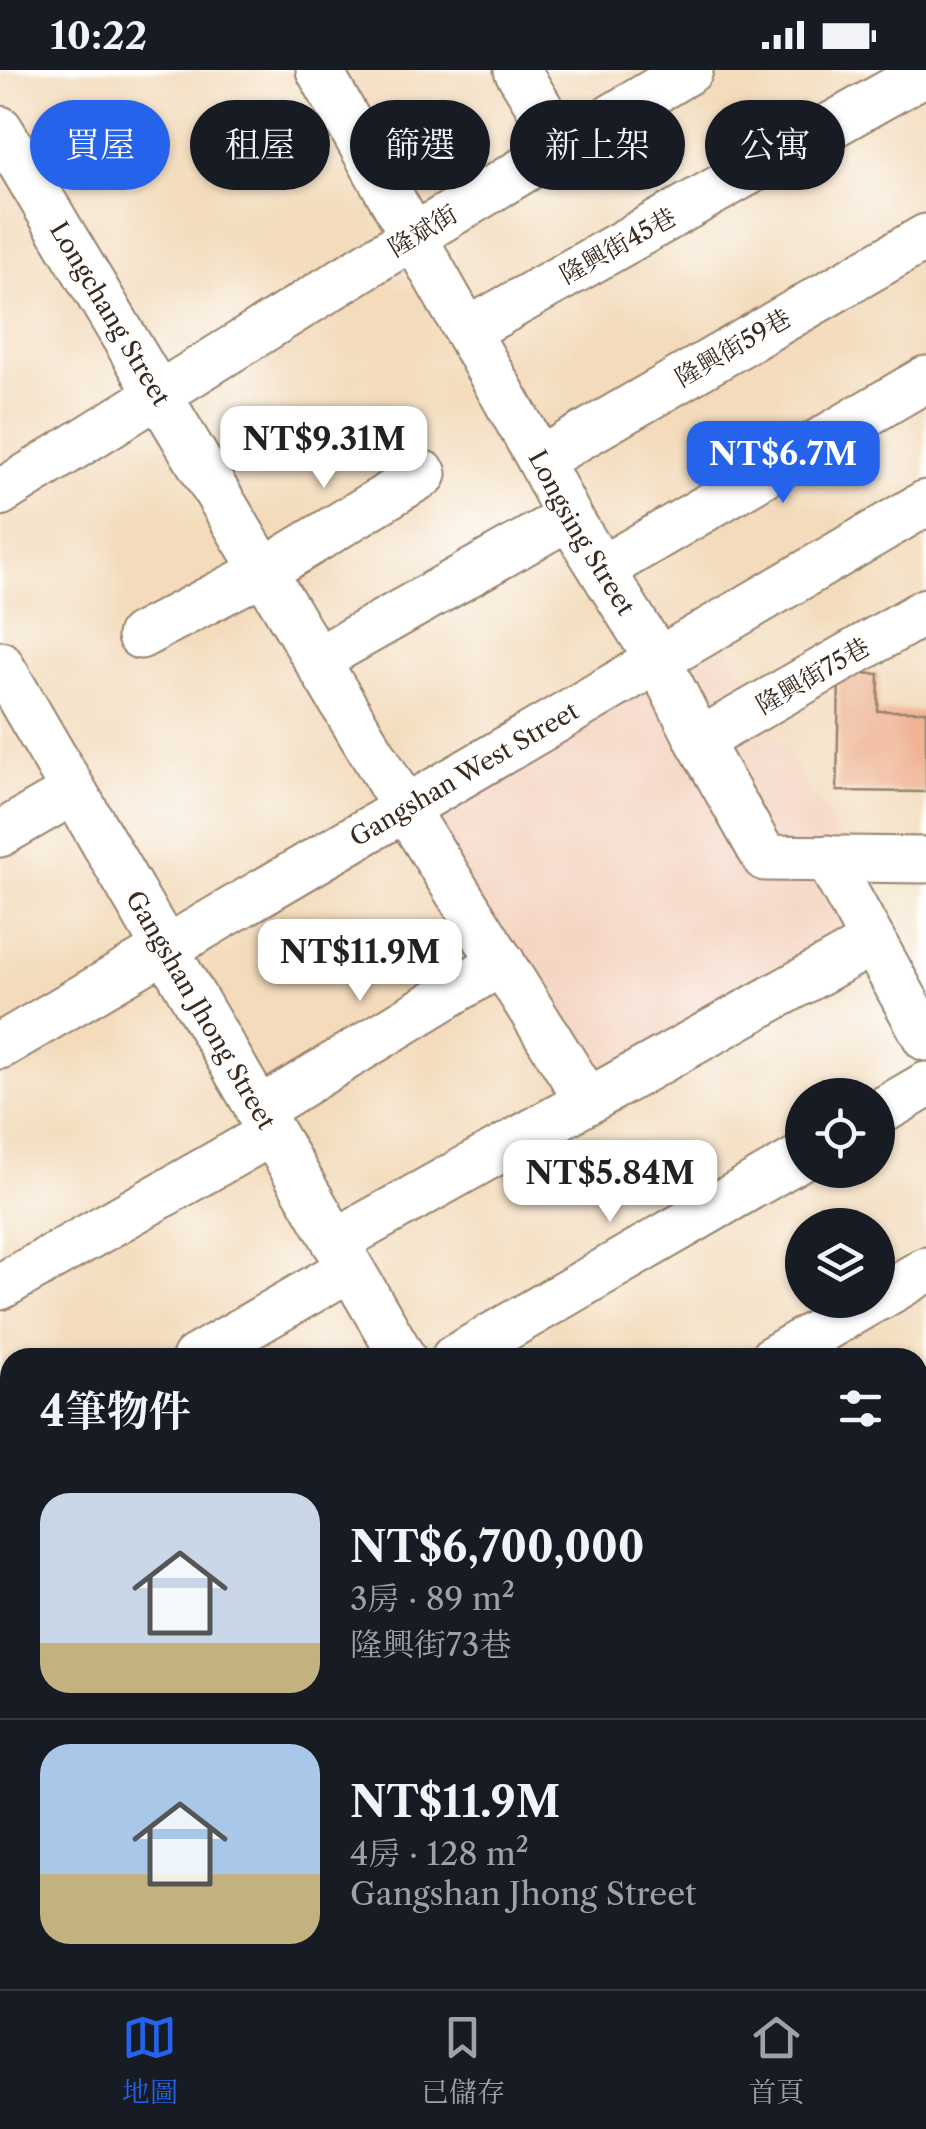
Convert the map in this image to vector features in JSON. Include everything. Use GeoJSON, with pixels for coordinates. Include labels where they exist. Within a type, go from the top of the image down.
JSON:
{"type":"FeatureCollection","features":[{"type":"Feature","properties":{"kind":"street","name":"Longsing Street"},"geometry":{"type":"LineString","coordinates":[[319,70],[569,517],[658,660],[766,858],[926,860]]}},
{"type":"Feature","properties":{"kind":"street"},"geometry":{"type":"LineString","coordinates":[[517,70],[535,100]]}},
{"type":"Feature","properties":{"kind":"street","name":"隆斌街"},"geometry":{"type":"LineString","coordinates":[[640,100],[690,70]]}},
{"type":"Feature","properties":{"kind":"street","name":"隆興街45巷"},"geometry":{"type":"LineString","coordinates":[[467,332],[926,72]]}},
{"type":"Feature","properties":{"kind":"street","name":"Longchang Street"},"geometry":{"type":"LineString","coordinates":[[0,129],[405,808],[588,1101]]}},
{"type":"Feature","properties":{"kind":"street","name":"隆斌街"},"geometry":{"type":"LineString","coordinates":[[0,493],[510,178]]}},
{"type":"Feature","properties":{"kind":"street","name":"隆興街59巷"},"geometry":{"type":"LineString","coordinates":[[540,460],[926,237]]}},
{"type":"Feature","properties":{"kind":"street"},"geometry":{"type":"LineString","coordinates":[[602,569],[926,379]]}},
{"type":"Feature","properties":{"kind":"street"},"geometry":{"type":"LineString","coordinates":[[140,636],[264,572],[424,474]]}},
{"type":"Feature","properties":{"kind":"street","name":"Gangshan West Street"},"geometry":{"type":"LineString","coordinates":[[0,1046],[926,502]]}},
{"type":"Feature","properties":{"kind":"street"},"geometry":{"type":"LineString","coordinates":[[317,660],[569,517]]}},
{"type":"Feature","properties":{"kind":"street","name":"隆興街75巷"},"geometry":{"type":"LineString","coordinates":[[699,741],[926,610]]}},
{"type":"Feature","properties":{"kind":"street","name":"Gangshan Jhong Street"},"geometry":{"type":"LineString","coordinates":[[0,664],[11,710],[72,792],[397,1348]]}},
{"type":"Feature","properties":{"kind":"street"},"geometry":{"type":"LineString","coordinates":[[0,834],[72,792]]}},
{"type":"Feature","properties":{"kind":"street"},"geometry":{"type":"LineString","coordinates":[[827,858],[926,1038]]}},
{"type":"Feature","properties":{"kind":"street"},"geometry":{"type":"LineString","coordinates":[[209,1348],[343,1255],[588,1101],[873,942]]}},
{"type":"Feature","properties":{"kind":"street"},"geometry":{"type":"LineString","coordinates":[[0,1287],[265,1122],[502,962]]}},
{"type":"Feature","properties":{"kind":"street"},"geometry":{"type":"LineString","coordinates":[[895,1103],[926,1085]]}},
{"type":"Feature","properties":{"kind":"street"},"geometry":{"type":"LineString","coordinates":[[471,1348],[785,1166]]}},
{"type":"Feature","properties":{"kind":"street"},"geometry":{"type":"LineString","coordinates":[[895,1288],[926,1270]]}},
{"type":"Feature","properties":{"kind":"street"},"geometry":{"type":"LineString","coordinates":[[789,1348],[842,1318]]}},
{"type":"Feature","properties":{"kind":"shaded area"},"geometry":{"type":"Polygon","coordinates":[[[728,645],[778,740],[908,941],[587,1129],[397,832],[728,645]]]}},
{"type":"Feature","properties":{"kind":"building"},"geometry":{"type":"Polygon","coordinates":[[[839,673],[879,674],[878,711],[926,711],[926,792],[837,791],[839,673]]]}}]}
